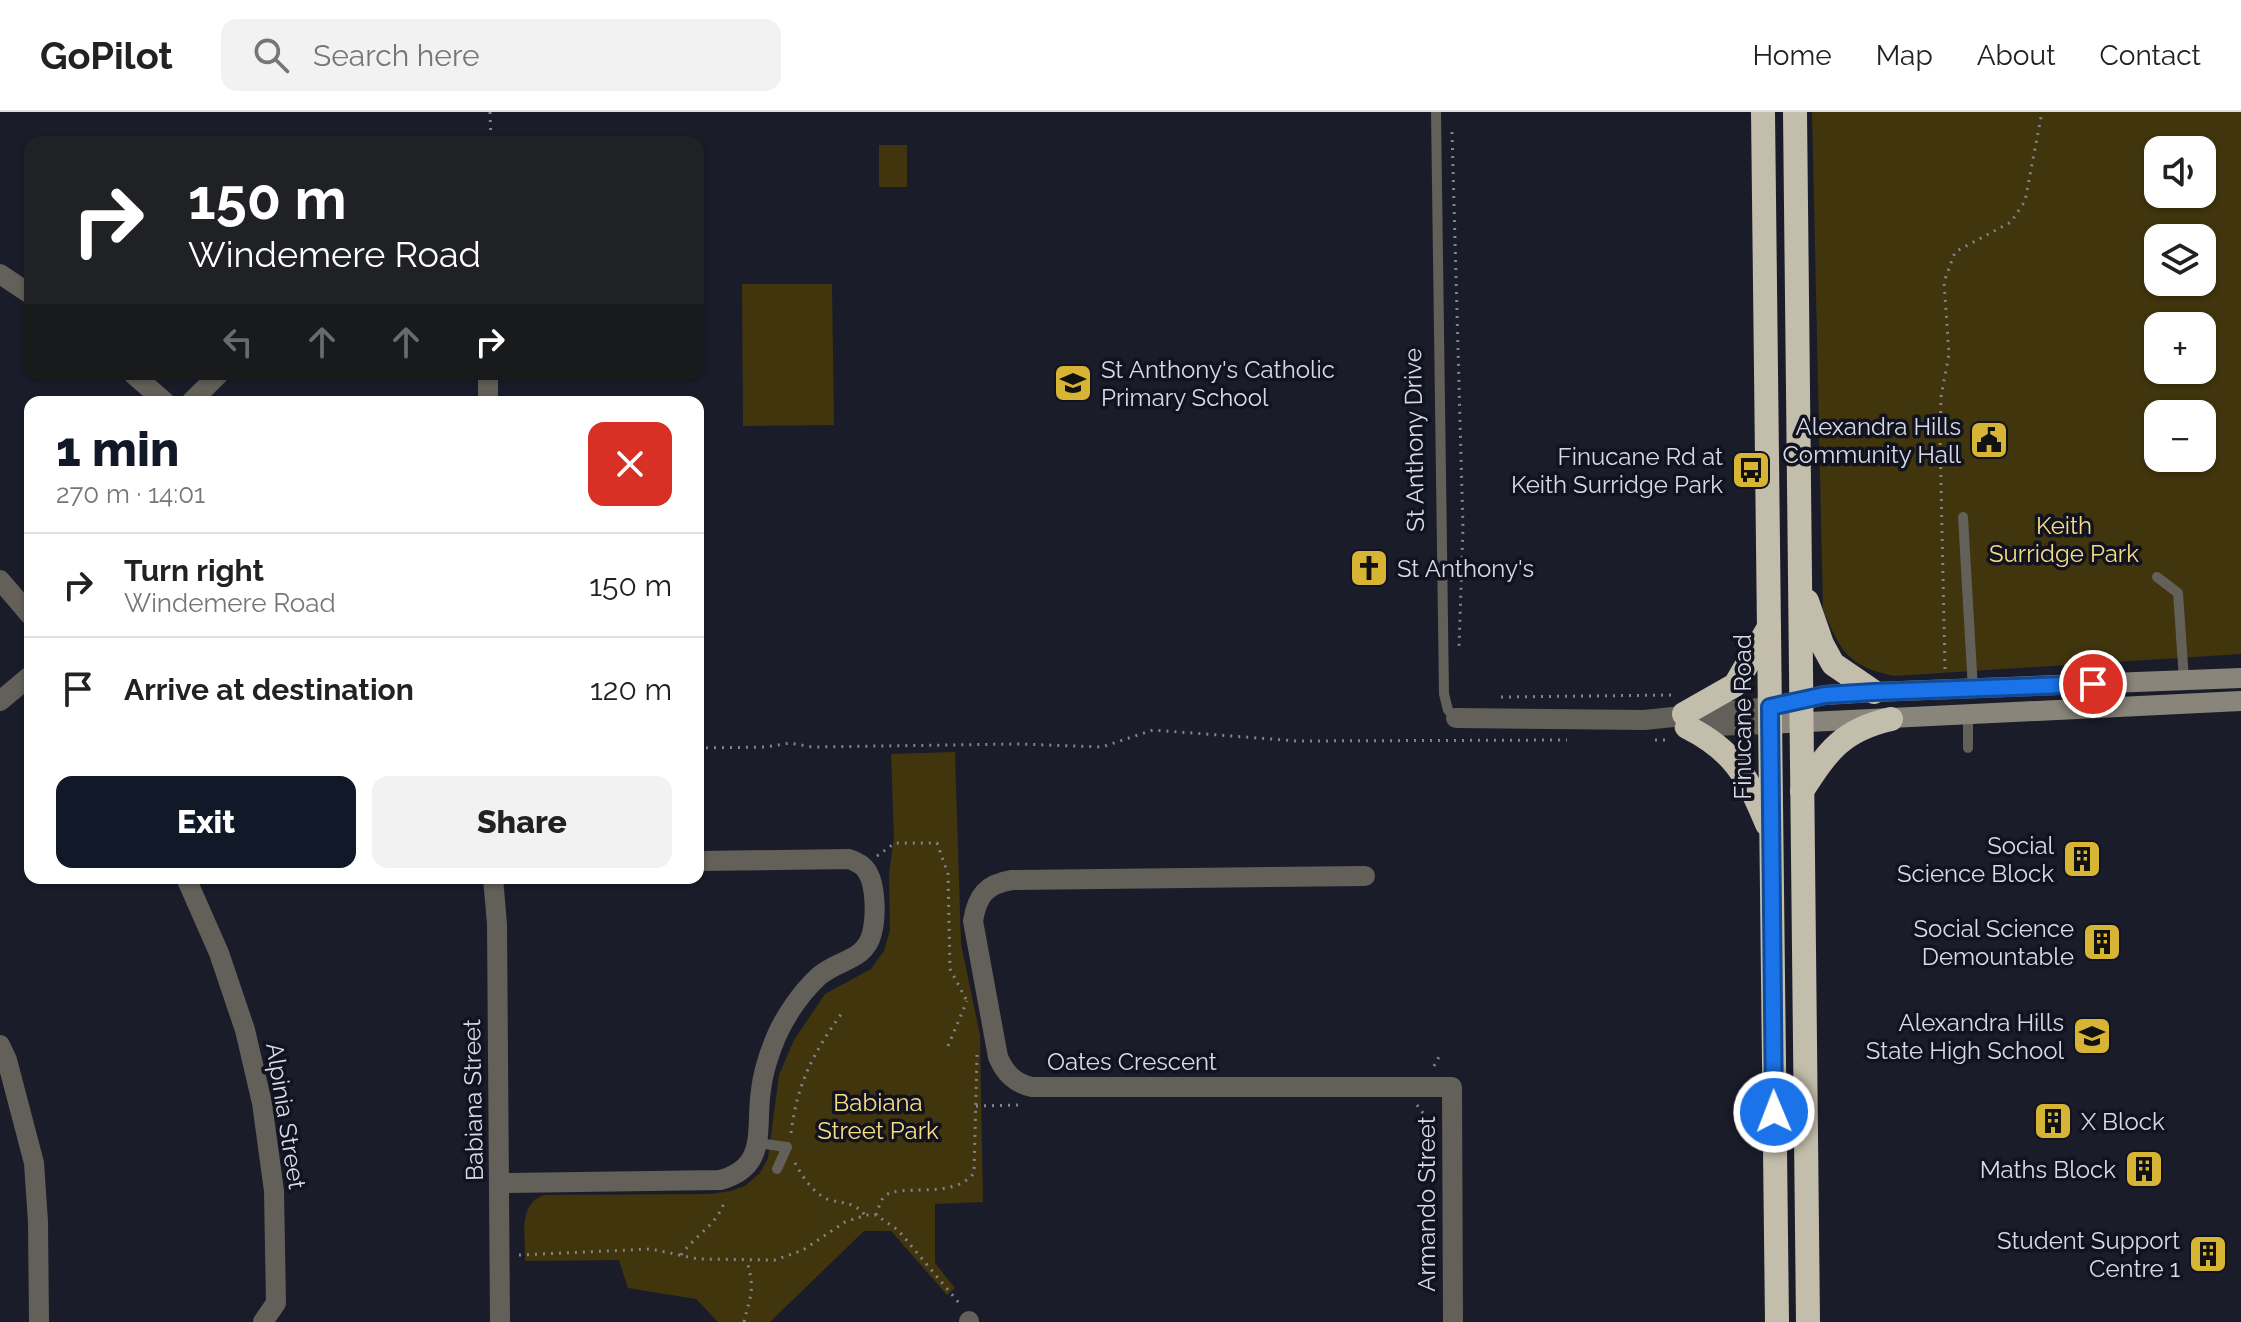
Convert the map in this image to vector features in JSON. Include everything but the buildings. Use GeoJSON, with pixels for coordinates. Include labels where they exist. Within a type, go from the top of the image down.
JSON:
{"type":"FeatureCollection","features":[{"type":"Feature","properties":{"kind":"highway","name":"Finucane Road"},"geometry":{"type":"LineString","coordinates":[[1763,112],[1777,1322]]}},
{"type":"Feature","properties":{"kind":"highway"},"geometry":{"type":"LineString","coordinates":[[1795,112],[1808,1322]]}},
{"type":"Feature","properties":{"kind":"highway"},"geometry":{"type":"LineString","coordinates":[[1800,579],[1822,644],[1833,664],[1874,692]]}},
{"type":"Feature","properties":{"kind":"highway"},"geometry":{"type":"LineString","coordinates":[[1769,627],[1735,685],[1682,719],[1734,760],[1744,773],[1771,834]]}},
{"type":"Feature","properties":{"kind":"highway"},"geometry":{"type":"LineString","coordinates":[[1802,791],[1828,751],[1861,728],[1891,719]]}},
{"type":"Feature","properties":{"kind":"main road"},"geometry":{"type":"LineString","coordinates":[[1770,715],[1801,711],[1874,692],[2241,678]]}},
{"type":"Feature","properties":{"kind":"main road"},"geometry":{"type":"LineString","coordinates":[[1801,711],[1891,719],[2241,701]]}},
{"type":"Feature","properties":{"kind":"street"},"geometry":{"type":"LineString","coordinates":[[0,274],[24,290]]}},
{"type":"Feature","properties":{"kind":"street"},"geometry":{"type":"LineString","coordinates":[[140,380],[158,396]]}},
{"type":"Feature","properties":{"kind":"street"},"geometry":{"type":"LineString","coordinates":[[197,396],[213,380]]}},
{"type":"Feature","properties":{"kind":"street"},"geometry":{"type":"LineString","coordinates":[[0,580],[24,608]]}},
{"type":"Feature","properties":{"kind":"street"},"geometry":{"type":"LineString","coordinates":[[0,701],[24,681]]}},
{"type":"Feature","properties":{"kind":"street","name":"St Anthony Drive"},"geometry":{"type":"LineString","coordinates":[[1456,718],[1644,720],[1770,715]]}},
{"type":"Feature","properties":{"kind":"street"},"geometry":{"type":"LineString","coordinates":[[500,1183],[723,1179],[745,1168],[753,1158],[760,1092],[766,1062],[778,1032],[798,1000],[818,977],[859,955],[869,944],[873,929],[872,887],[865,868],[849,859],[704,861]]}},
{"type":"Feature","properties":{"kind":"street","name":"Oates Crescent"},"geometry":{"type":"LineString","coordinates":[[1365,876],[997,882],[984,890],[976,903],[973,921],[998,1057],[1003,1069],[1012,1078],[1032,1087],[1452,1087]]}},
{"type":"Feature","properties":{"kind":"street","name":"Alpinia Street"},"geometry":{"type":"LineString","coordinates":[[189,884],[219,953],[245,1030],[262,1103],[274,1191],[276,1303],[263,1322]]}},
{"type":"Feature","properties":{"kind":"street","name":"Babiana Street"},"geometry":{"type":"LineString","coordinates":[[494,884],[497,924],[500,1322]]}},
{"type":"Feature","properties":{"kind":"street"},"geometry":{"type":"LineString","coordinates":[[0,1045],[34,1163],[39,1322]]}},
{"type":"Feature","properties":{"kind":"street","name":"Armando Street"},"geometry":{"type":"LineString","coordinates":[[1452,1087],[1453,1322]]}},
{"type":"Feature","properties":{"kind":"lane","name":"St Anthony Drive"},"geometry":{"type":"LineString","coordinates":[[1436,112],[1444,694],[1448,710],[1456,718]]}},
{"type":"Feature","properties":{"kind":"lane"},"geometry":{"type":"LineString","coordinates":[[1963,517],[1973,690]]}},
{"type":"Feature","properties":{"kind":"lane"},"geometry":{"type":"LineString","coordinates":[[2157,577],[2178,593],[2186,704]]}},
{"type":"Feature","properties":{"kind":"lane"},"geometry":{"type":"LineString","coordinates":[[1968,714],[1968,748]]}},
{"type":"Feature","properties":{"kind":"lane"},"geometry":{"type":"LineString","coordinates":[[757,1143],[787,1147],[783,1162],[777,1169]]}},
{"type":"Feature","properties":{"kind":"path"},"geometry":{"type":"LineString","coordinates":[[490,112],[491,136]]}},
{"type":"Feature","properties":{"kind":"path"},"geometry":{"type":"LineString","coordinates":[[1946,690],[1940,436],[1941,397],[1949,354],[1944,282],[1955,252],[2011,222],[2025,201],[2042,112]]}},
{"type":"Feature","properties":{"kind":"path"},"geometry":{"type":"LineString","coordinates":[[1452,126],[1463,528],[1459,649]]}},
{"type":"Feature","properties":{"kind":"path"},"geometry":{"type":"LineString","coordinates":[[1491,697],[1682,719]]}},
{"type":"Feature","properties":{"kind":"path"},"geometry":{"type":"LineString","coordinates":[[1652,740],[1682,719]]}},
{"type":"Feature","properties":{"kind":"path"},"geometry":{"type":"LineString","coordinates":[[704,748],[766,747],[790,743],[812,747],[1019,744],[1102,747],[1153,730],[1297,741],[1574,740]]}},
{"type":"Feature","properties":{"kind":"path"},"geometry":{"type":"LineString","coordinates":[[865,868],[890,845],[937,843],[948,874],[950,969],[973,1012]]}},
{"type":"Feature","properties":{"kind":"path"},"geometry":{"type":"LineString","coordinates":[[948,1046],[967,1001]]}},
{"type":"Feature","properties":{"kind":"path"},"geometry":{"type":"LineString","coordinates":[[842,1013],[810,1061],[794,1109],[787,1147],[813,1189],[830,1200],[849,1202],[866,1215]]}},
{"type":"Feature","properties":{"kind":"path"},"geometry":{"type":"LineString","coordinates":[[876,1215],[883,1198],[891,1192],[930,1191],[969,1180],[974,1173],[977,1046]]}},
{"type":"Feature","properties":{"kind":"path"},"geometry":{"type":"LineString","coordinates":[[1416,1104],[1429,1118],[1432,1127]]}},
{"type":"Feature","properties":{"kind":"path"},"geometry":{"type":"LineString","coordinates":[[976,1106],[1022,1105]]}},
{"type":"Feature","properties":{"kind":"path"},"geometry":{"type":"LineString","coordinates":[[681,1255],[692,1239],[720,1215],[726,1190],[723,1179]]}},
{"type":"Feature","properties":{"kind":"path"},"geometry":{"type":"LineString","coordinates":[[499,1255],[651,1249],[698,1259],[747,1261],[789,1257],[831,1230],[866,1215],[876,1215],[898,1230],[955,1296],[969,1322]]}},
{"type":"Feature","properties":{"kind":"path"},"geometry":{"type":"LineString","coordinates":[[744,1322],[752,1299],[747,1261]]}},
{"type":"Feature","properties":{"kind":"green space","name":"Keith Surridge Park"},"geometry":{"type":"Polygon","coordinates":[[[1812,112],[2241,112],[2241,654],[1894,676],[1856,662],[1835,636],[1823,610],[1812,112]]]}},
{"type":"Feature","properties":{"kind":"green space"},"geometry":{"type":"Polygon","coordinates":[[[879,145],[907,145],[907,187],[879,187],[879,145]]]}},
{"type":"Feature","properties":{"kind":"green space"},"geometry":{"type":"Polygon","coordinates":[[[742,284],[832,284],[834,425],[743,426],[742,284]]]}},
{"type":"Feature","properties":{"kind":"green space","name":"Babiana Street Park"},"geometry":{"type":"Polygon","coordinates":[[[955,752],[961,944],[980,1035],[983,1202],[935,1204],[935,1263],[955,1288],[947,1295],[891,1231],[864,1231],[770,1322],[718,1322],[696,1299],[628,1288],[619,1260],[525,1261],[526,1214],[535,1199],[544,1195],[710,1194],[745,1186],[760,1173],[768,1158],[779,1075],[794,1040],[825,994],[871,969],[884,951],[890,930],[889,874],[894,838],[891,754],[955,752]]]}},
{"type":"Feature","properties":{"kind":"place","name":"St Anthony's Catholic Primary School"},"geometry":{"type":"Point","coordinates":[1073,383]}},
{"type":"Feature","properties":{"kind":"place","name":"Alexandra Hills Community Hall"},"geometry":{"type":"Point","coordinates":[1989,440]}},
{"type":"Feature","properties":{"kind":"place","name":"Finucane Rd at Keith Surridge Park"},"geometry":{"type":"Point","coordinates":[1751,470]}},
{"type":"Feature","properties":{"kind":"place","name":"St Anthony's"},"geometry":{"type":"Point","coordinates":[1369,568]}},
{"type":"Feature","properties":{"kind":"place","name":"Social Science Block"},"geometry":{"type":"Point","coordinates":[2082,859]}},
{"type":"Feature","properties":{"kind":"place","name":"Social Science Demountable"},"geometry":{"type":"Point","coordinates":[2102,942]}},
{"type":"Feature","properties":{"kind":"place","name":"Alexandra Hills State High School"},"geometry":{"type":"Point","coordinates":[2092,1036]}},
{"type":"Feature","properties":{"kind":"place","name":"X Block"},"geometry":{"type":"Point","coordinates":[2053,1121]}},
{"type":"Feature","properties":{"kind":"place","name":"Maths Block"},"geometry":{"type":"Point","coordinates":[2144,1169]}},
{"type":"Feature","properties":{"kind":"place","name":"Student Support Centre 1"},"geometry":{"type":"Point","coordinates":[2208,1254]}},
{"type":"Feature","properties":{"kind":"route"},"geometry":{"type":"LineString","coordinates":[[1774,1112],[1770,707],[1825,695],[2093,684]]}}]}
